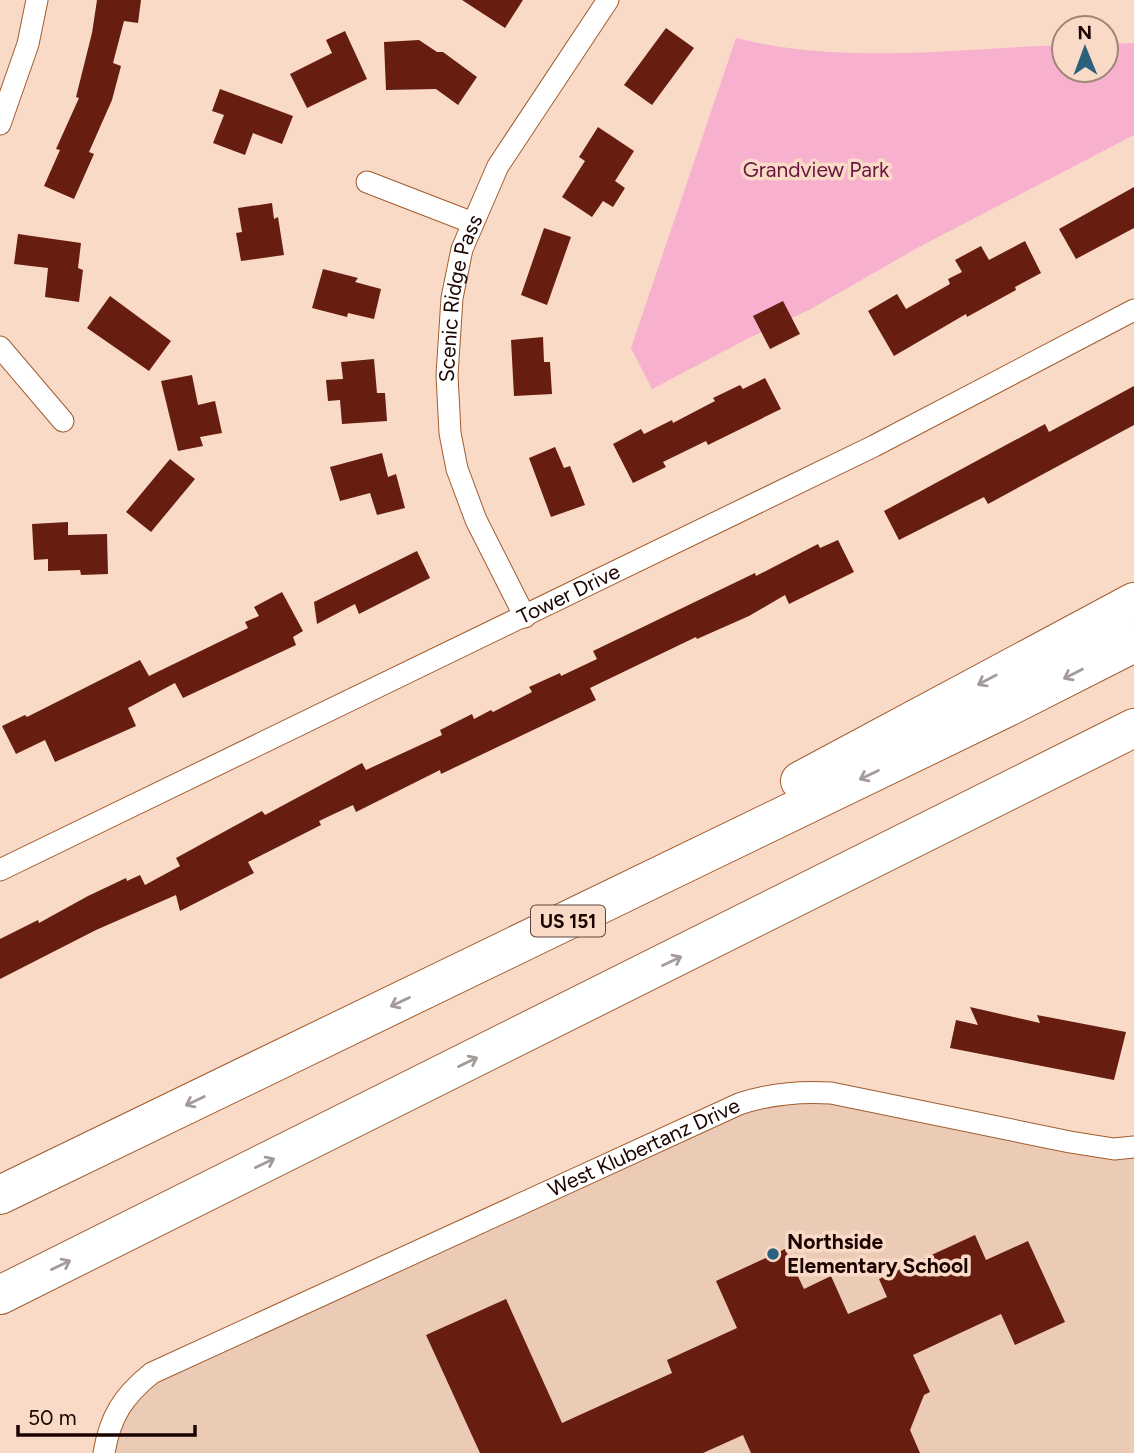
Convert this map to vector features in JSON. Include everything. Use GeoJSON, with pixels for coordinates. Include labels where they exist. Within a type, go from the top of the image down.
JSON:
{"type":"FeatureCollection","features":[{"type":"Feature","properties":{"kind":"highway"},"geometry":{"type":"LineString","coordinates":[[443,981],[663,851],[1134,602]]}},
{"type":"Feature","properties":{"kind":"highway","name":"US 151"},"geometry":{"type":"LineString","coordinates":[[0,1195],[993,715],[1134,643]]}},
{"type":"Feature","properties":{"kind":"highway"},"geometry":{"type":"LineString","coordinates":[[0,1295],[1134,728]]}},
{"type":"Feature","properties":{"kind":"highway"},"geometry":{"type":"LineString","coordinates":[[753,920],[1134,751]]}},
{"type":"Feature","properties":{"kind":"street"},"geometry":{"type":"LineString","coordinates":[[0,124],[27,44],[37,0]]}},
{"type":"Feature","properties":{"kind":"street","name":"Scenic Ridge Pass"},"geometry":{"type":"LineString","coordinates":[[525,617],[476,520],[457,469],[450,433],[446,375],[452,298],[462,249],[498,166],[608,0]]}},
{"type":"Feature","properties":{"kind":"street"},"geometry":{"type":"LineString","coordinates":[[367,182],[474,223]]}},
{"type":"Feature","properties":{"kind":"street","name":"Tower Drive"},"geometry":{"type":"LineString","coordinates":[[0,870],[874,446],[1134,310]]}},
{"type":"Feature","properties":{"kind":"street"},"geometry":{"type":"LineString","coordinates":[[0,347],[63,421]]}},
{"type":"Feature","properties":{"kind":"street","name":"West Klubertanz Drive"},"geometry":{"type":"LineString","coordinates":[[104,1453],[108,1427],[129,1394],[152,1373],[739,1104],[764,1096],[807,1091],[831,1093],[1070,1142],[1114,1149],[1134,1147]]}},
{"type":"Feature","properties":{"kind":"shaded area","name":"Northside Elementary School"},"geometry":{"type":"Polygon","coordinates":[[[807,1091],[1134,1147],[1134,1453],[104,1453],[136,1386],[739,1104],[807,1091]]]}},
{"type":"Feature","properties":{"kind":"green space","name":"Grandview Park"},"geometry":{"type":"Polygon","coordinates":[[[736,38],[776,46],[858,53],[1050,46],[1050,84],[1120,84],[1120,44],[1134,43],[1134,135],[919,247],[811,309],[652,389],[631,348],[736,38]]]}},
{"type":"Feature","properties":{"kind":"building"},"geometry":{"type":"Polygon","coordinates":[[[97,0],[141,0],[138,23],[124,21],[113,63],[121,66],[112,100],[89,152],[94,154],[74,199],[44,186],[60,150],[56,149],[79,98],[76,97],[97,0]]]}},
{"type":"Feature","properties":{"kind":"building"},"geometry":{"type":"Polygon","coordinates":[[[462,0],[523,0],[505,28],[462,0]]]}},
{"type":"Feature","properties":{"kind":"building"},"geometry":{"type":"Polygon","coordinates":[[[666,28],[694,48],[652,105],[624,85],[666,28]]]}},
{"type":"Feature","properties":{"kind":"building"},"geometry":{"type":"Polygon","coordinates":[[[345,31],[367,79],[307,108],[290,74],[332,53],[326,40],[345,31]]]}},
{"type":"Feature","properties":{"kind":"building"},"geometry":{"type":"Polygon","coordinates":[[[419,40],[437,52],[443,52],[477,77],[458,105],[436,89],[386,90],[384,42],[419,40]]]}},
{"type":"Feature","properties":{"kind":"building"},"geometry":{"type":"Polygon","coordinates":[[[220,89],[293,116],[282,144],[253,133],[245,155],[213,143],[224,115],[212,111],[220,89]]]}},
{"type":"Feature","properties":{"kind":"building"},"geometry":{"type":"Polygon","coordinates":[[[598,127],[634,151],[615,181],[625,188],[613,207],[603,201],[592,217],[562,197],[585,161],[579,157],[598,127]]]}},
{"type":"Feature","properties":{"kind":"building"},"geometry":{"type":"Polygon","coordinates":[[[1134,187],[1134,228],[1076,259],[1059,229],[1134,187]]]}},
{"type":"Feature","properties":{"kind":"building"},"geometry":{"type":"Polygon","coordinates":[[[272,203],[274,219],[278,217],[284,255],[241,261],[236,233],[242,232],[238,208],[272,203]]]}},
{"type":"Feature","properties":{"kind":"building"},"geometry":{"type":"Polygon","coordinates":[[[544,228],[571,237],[547,305],[521,295],[544,228]]]}},
{"type":"Feature","properties":{"kind":"building"},"geometry":{"type":"Polygon","coordinates":[[[18,234],[81,243],[78,268],[83,270],[79,302],[45,297],[48,268],[14,264],[18,234]]]}},
{"type":"Feature","properties":{"kind":"building"},"geometry":{"type":"Polygon","coordinates":[[[1025,241],[1041,273],[1015,287],[1016,290],[967,317],[966,314],[894,356],[868,311],[897,294],[906,309],[950,284],[948,279],[962,272],[955,260],[981,246],[989,260],[1025,241]]]}},
{"type":"Feature","properties":{"kind":"building"},"geometry":{"type":"Polygon","coordinates":[[[323,269],[358,278],[355,282],[381,289],[374,319],[348,313],[347,317],[312,308],[323,269]]]}},
{"type":"Feature","properties":{"kind":"building"},"geometry":{"type":"Polygon","coordinates":[[[110,296],[171,341],[149,371],[87,328],[110,296]]]}},
{"type":"Feature","properties":{"kind":"building"},"geometry":{"type":"Polygon","coordinates":[[[783,301],[800,334],[770,349],[753,316],[783,301]]]}},
{"type":"Feature","properties":{"kind":"building"},"geometry":{"type":"Polygon","coordinates":[[[543,337],[544,362],[550,362],[552,394],[514,396],[511,340],[543,337]]]}},
{"type":"Feature","properties":{"kind":"building"},"geometry":{"type":"Polygon","coordinates":[[[374,359],[377,393],[385,393],[387,421],[342,424],[340,400],[328,401],[326,380],[343,379],[341,362],[374,359]]]}},
{"type":"Feature","properties":{"kind":"building"},"geometry":{"type":"Polygon","coordinates":[[[192,375],[198,405],[215,401],[222,433],[200,437],[203,446],[178,451],[161,381],[192,375]]]}},
{"type":"Feature","properties":{"kind":"building"},"geometry":{"type":"Polygon","coordinates":[[[765,378],[781,409],[708,445],[706,441],[663,462],[666,467],[633,483],[613,444],[641,429],[644,434],[672,420],[673,423],[715,401],[713,398],[740,385],[743,389],[765,378]]]}},
{"type":"Feature","properties":{"kind":"building"},"geometry":{"type":"Polygon","coordinates":[[[1134,386],[1134,425],[988,504],[984,497],[899,540],[884,511],[1045,424],[1049,432],[1134,386]]]}},
{"type":"Feature","properties":{"kind":"building"},"geometry":{"type":"Polygon","coordinates":[[[555,447],[564,468],[570,466],[585,505],[551,517],[529,458],[555,447]]]}},
{"type":"Feature","properties":{"kind":"building"},"geometry":{"type":"Polygon","coordinates":[[[382,453],[388,477],[396,474],[405,508],[377,515],[370,493],[340,501],[330,467],[382,453]]]}},
{"type":"Feature","properties":{"kind":"building"},"geometry":{"type":"Polygon","coordinates":[[[170,459],[195,479],[151,532],[126,512],[170,459]]]}},
{"type":"Feature","properties":{"kind":"building"},"geometry":{"type":"Polygon","coordinates":[[[68,522],[68,535],[107,534],[108,574],[81,575],[80,570],[48,571],[48,559],[34,560],[32,524],[68,522]]]}},
{"type":"Feature","properties":{"kind":"building"},"geometry":{"type":"Polygon","coordinates":[[[838,540],[854,572],[789,604],[785,595],[749,616],[697,639],[696,637],[590,688],[596,700],[441,774],[440,770],[356,812],[353,805],[319,821],[321,825],[248,862],[254,873],[180,911],[176,895],[96,930],[0,979],[0,939],[38,920],[39,923],[126,878],[127,881],[140,875],[145,885],[180,866],[176,858],[262,811],[265,815],[362,763],[366,770],[442,735],[440,730],[472,714],[474,719],[491,710],[493,712],[532,692],[529,687],[597,659],[593,651],[755,573],[756,576],[818,544],[820,548],[838,540]]]}},
{"type":"Feature","properties":{"kind":"building"},"geometry":{"type":"Polygon","coordinates":[[[417,551],[430,578],[359,614],[355,604],[317,624],[314,602],[417,551]]]}},
{"type":"Feature","properties":{"kind":"building"},"geometry":{"type":"Polygon","coordinates":[[[282,592],[303,631],[293,637],[296,645],[183,698],[175,683],[128,708],[136,726],[55,762],[45,740],[16,754],[2,726],[25,715],[27,717],[140,660],[149,676],[248,628],[245,622],[259,616],[254,607],[282,592]]]}},
{"type":"Feature","properties":{"kind":"building"},"geometry":{"type":"Polygon","coordinates":[[[970,1007],[1040,1023],[1037,1015],[1126,1032],[1114,1080],[950,1048],[956,1020],[978,1025],[970,1007]]]}},
{"type":"Feature","properties":{"kind":"building","name":"Northside Elementary School"},"geometry":{"type":"Polygon","coordinates":[[[975,1235],[986,1260],[1028,1241],[1065,1322],[1015,1345],[1001,1314],[913,1355],[930,1392],[924,1395],[910,1430],[920,1453],[751,1453],[743,1435],[703,1453],[480,1453],[426,1335],[506,1299],[562,1423],[672,1373],[667,1360],[737,1328],[716,1281],[785,1249],[804,1289],[831,1276],[848,1314],[887,1297],[879,1279],[975,1235]]]}},
{"type":"Feature","properties":{"kind":"place","name":"Northside Elementary School"},"geometry":{"type":"Point","coordinates":[773,1254]}}]}
